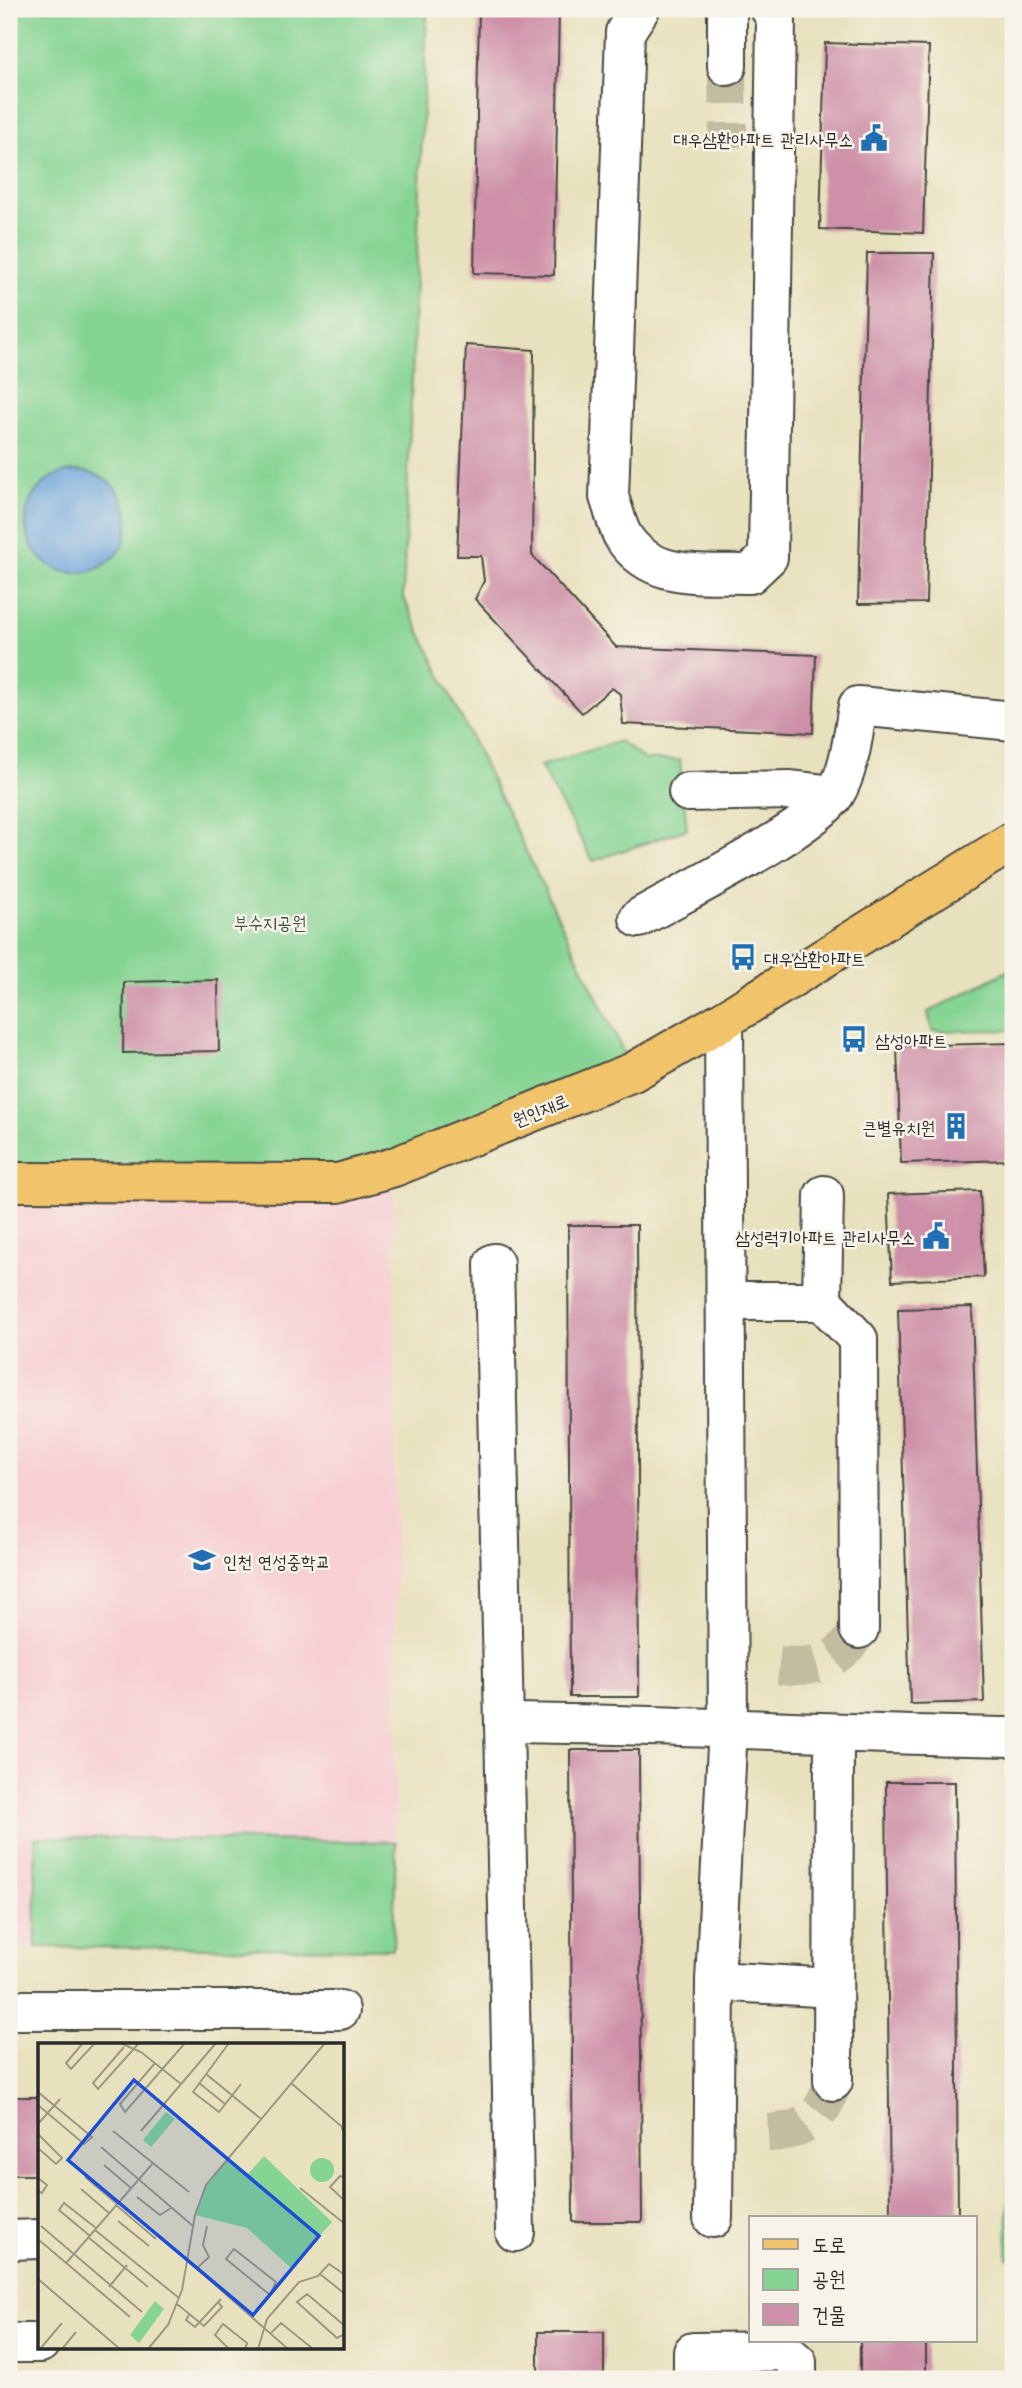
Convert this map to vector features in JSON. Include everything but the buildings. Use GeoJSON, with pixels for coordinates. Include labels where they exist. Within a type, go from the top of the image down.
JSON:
{"type":"FeatureCollection","features":[{"type":"Feature","properties":{"kind":"main road","name":"원인재로"},"geometry":{"type":"LineString","coordinates":[[9,1182],[338,1183],[394,1167],[633,1072],[724,1020],[1013,841]]}},
{"type":"Feature","properties":{"kind":"lane"},"geometry":{"type":"LineString","coordinates":[[640,9],[625,32],[609,497],[623,537],[642,559],[661,570],[750,574],[768,557],[776,18],[769,9]]}},
{"type":"Feature","properties":{"kind":"lane"},"geometry":{"type":"LineString","coordinates":[[727,9],[727,66]]}},
{"type":"Feature","properties":{"kind":"lane"},"geometry":{"type":"LineString","coordinates":[[639,918],[808,821],[834,795],[848,759],[858,706],[1013,722]]}},
{"type":"Feature","properties":{"kind":"lane"},"geometry":{"type":"LineString","coordinates":[[688,792],[791,790],[834,795]]}},
{"type":"Feature","properties":{"kind":"lane"},"geometry":{"type":"LineString","coordinates":[[713,2218],[715,1981],[728,1727],[728,1301],[724,1020]]}},
{"type":"Feature","properties":{"kind":"lane"},"geometry":{"type":"LineString","coordinates":[[824,1195],[822,1301],[858,1339],[859,1629]]}},
{"type":"Feature","properties":{"kind":"lane"},"geometry":{"type":"LineString","coordinates":[[494,1263],[515,2232]]}},
{"type":"Feature","properties":{"kind":"lane"},"geometry":{"type":"LineString","coordinates":[[728,1301],[822,1301]]}},
{"type":"Feature","properties":{"kind":"lane"},"geometry":{"type":"LineString","coordinates":[[504,1723],[728,1727],[834,1734],[1013,1737]]}},
{"type":"Feature","properties":{"kind":"lane"},"geometry":{"type":"LineString","coordinates":[[833,2081],[834,1734]]}},
{"type":"Feature","properties":{"kind":"lane"},"geometry":{"type":"LineString","coordinates":[[715,1981],[833,1988]]}},
{"type":"Feature","properties":{"kind":"lane"},"geometry":{"type":"LineString","coordinates":[[9,2010],[340,2010]]}},
{"type":"Feature","properties":{"kind":"lane"},"geometry":{"type":"LineString","coordinates":[[9,2239],[38,2239]]}},
{"type":"Feature","properties":{"kind":"lane"},"geometry":{"type":"LineString","coordinates":[[9,2343],[38,2343]]}},
{"type":"Feature","properties":{"kind":"lane"},"geometry":{"type":"LineString","coordinates":[[693,2379],[693,2352],[784,2351],[797,2362],[797,2379]]}},
{"type":"Feature","properties":{"kind":"shaded area","name":"인천 연성중학교"},"geometry":{"type":"Polygon","coordinates":[[[394,1167],[396,1842],[393,1949],[9,1947],[9,1182],[394,1167]]]}},
{"type":"Feature","properties":{"kind":"green space","name":"부수지공원"},"geometry":{"type":"Polygon","coordinates":[[[9,9],[427,11],[403,597],[633,1072],[394,1167],[9,1182],[9,9]]]}},
{"type":"Feature","properties":{"kind":"green space"},"geometry":{"type":"Polygon","coordinates":[[[619,741],[645,760],[680,760],[687,829],[593,861],[540,766],[619,741]]]}},
{"type":"Feature","properties":{"kind":"green space"},"geometry":{"type":"Polygon","coordinates":[[[1013,968],[1013,1030],[932,1031],[928,1012],[1013,968]]]}},
{"type":"Feature","properties":{"kind":"green space"},"geometry":{"type":"Polygon","coordinates":[[[35,1837],[396,1842],[393,1949],[36,1947],[35,1837]]]}},
{"type":"Feature","properties":{"kind":"green space"},"geometry":{"type":"Polygon","coordinates":[[[1009,2173],[1013,2173],[1013,2259],[1007,2258],[1009,2173]]]}},
{"type":"Feature","properties":{"kind":"water"},"geometry":{"type":"Polygon","coordinates":[[[77,471],[97,474],[120,493],[125,502],[128,522],[125,542],[106,565],[97,570],[77,573],[57,570],[34,551],[29,542],[26,522],[29,502],[48,479],[57,474],[77,471]]]}},
{"type":"Feature","properties":{"kind":"tunnel"},"geometry":{"type":"LineString","coordinates":[[727,66],[728,147]]}},
{"type":"Feature","properties":{"kind":"tunnel"},"geometry":{"type":"LineString","coordinates":[[779,1665],[805,1666],[826,1661],[843,1650],[859,1629]]}},
{"type":"Feature","properties":{"kind":"tunnel"},"geometry":{"type":"LineString","coordinates":[[768,2133],[793,2129],[811,2120],[824,2104],[833,2081]]}},
{"type":"Feature","properties":{"kind":"place","name":"대우삼환아파트 관리사무소"},"geometry":{"type":"Point","coordinates":[874,138]}},
{"type":"Feature","properties":{"kind":"place","name":"대우삼환아파트"},"geometry":{"type":"Point","coordinates":[743,957]}},
{"type":"Feature","properties":{"kind":"place","name":"삼성아파트"},"geometry":{"type":"Point","coordinates":[854,1039]}},
{"type":"Feature","properties":{"kind":"place","name":"큰별유치원"},"geometry":{"type":"Point","coordinates":[956,1126]}},
{"type":"Feature","properties":{"kind":"place","name":"삼성럭키아파트 관리사무소"},"geometry":{"type":"Point","coordinates":[936,1236]}},
{"type":"Feature","properties":{"kind":"place","name":"인천 연성중학교"},"geometry":{"type":"Point","coordinates":[202,1560]}}]}
